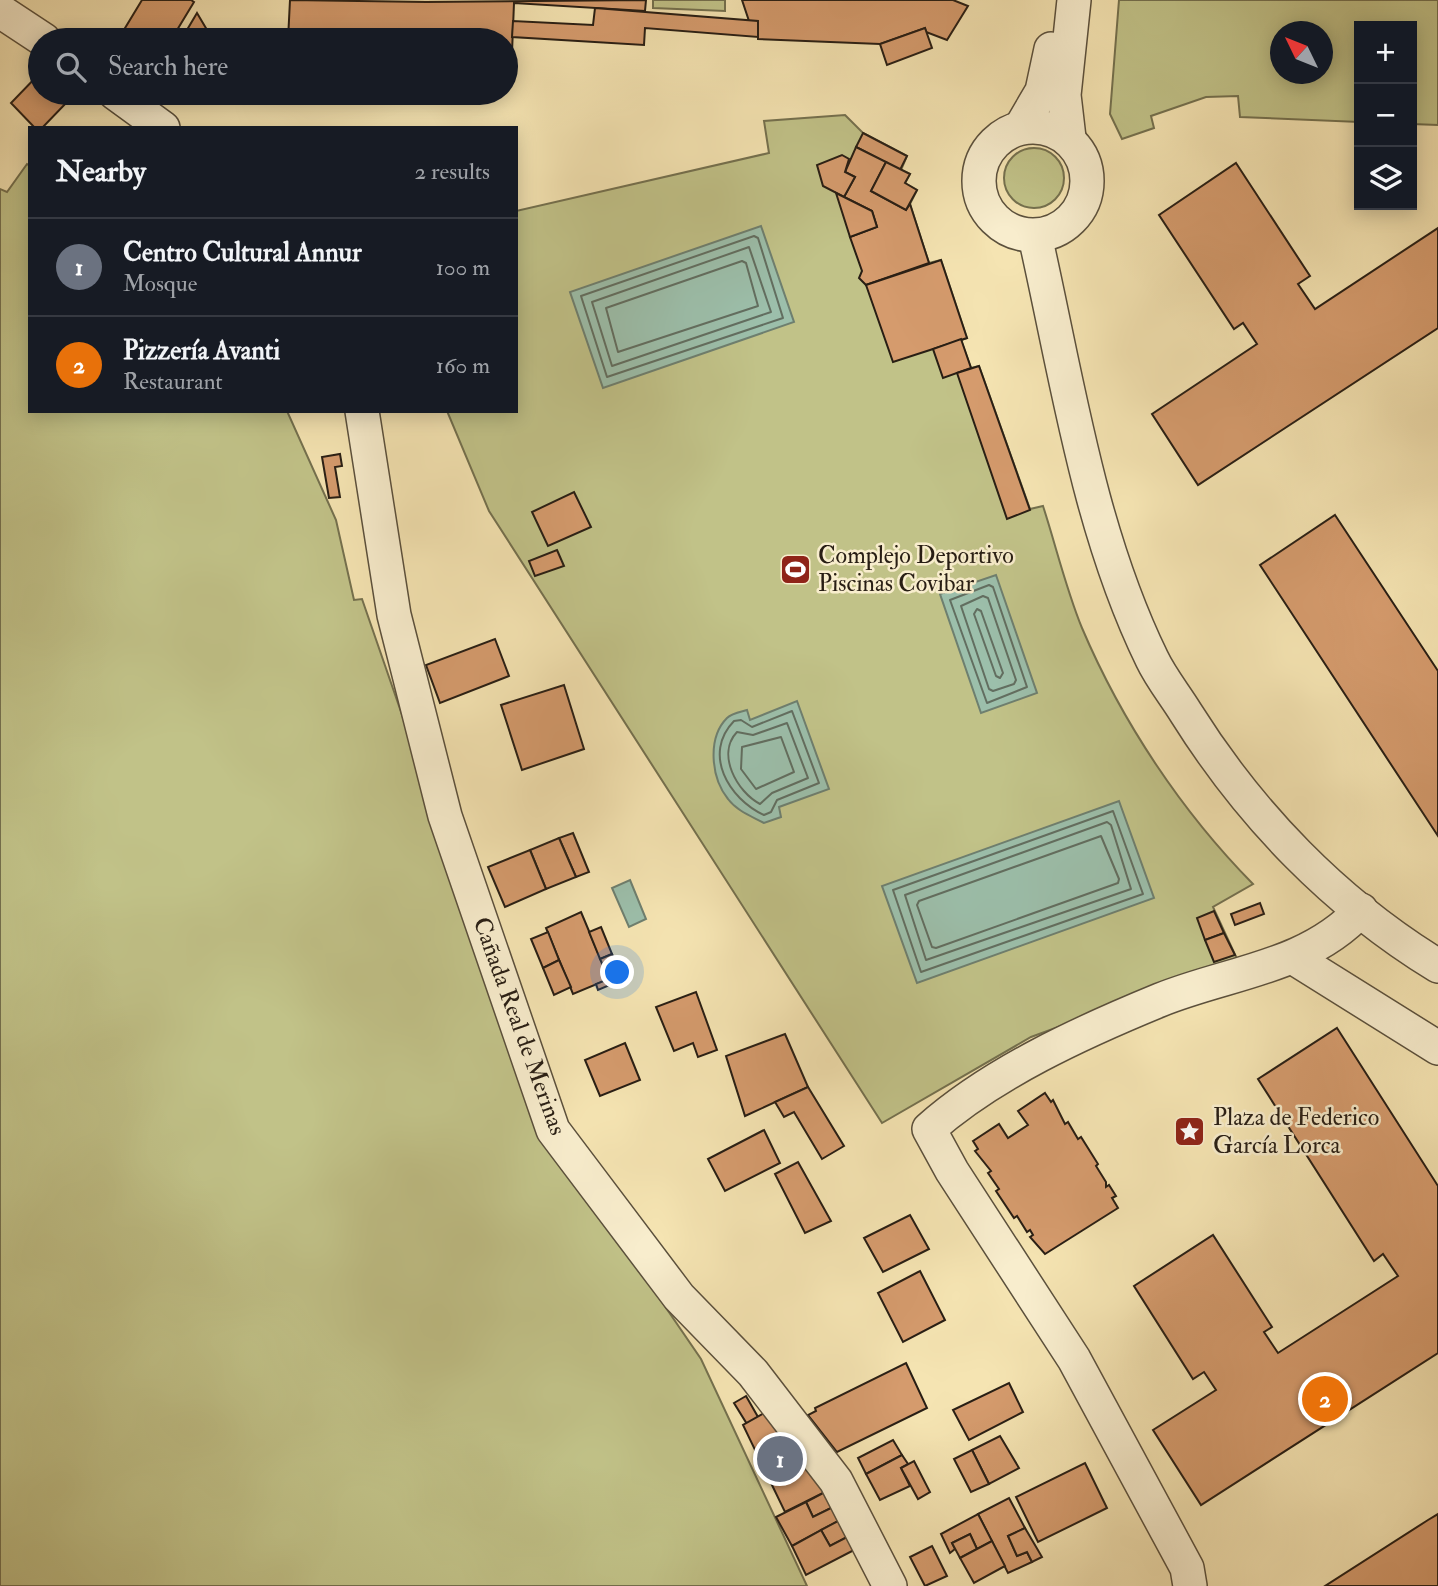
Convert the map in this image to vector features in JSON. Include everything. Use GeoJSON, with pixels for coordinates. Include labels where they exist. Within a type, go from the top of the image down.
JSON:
{"type":"FeatureCollection","features":[{"type":"Feature","properties":{"kind":"street"},"geometry":{"type":"LineString","coordinates":[[1021,127],[1042,91],[1059,0]]}},
{"type":"Feature","properties":{"kind":"street"},"geometry":{"type":"LineString","coordinates":[[1069,138],[1046,128],[1021,127],[1000,137],[985,155],[979,177],[981,200],[993,219],[1012,232],[1035,236],[1060,229],[1080,210],[1088,185],[1084,159],[1069,138],[1064,95],[1074,0]]}},
{"type":"Feature","properties":{"kind":"street"},"geometry":{"type":"LineString","coordinates":[[0,11],[28,29]]}},
{"type":"Feature","properties":{"kind":"street"},"geometry":{"type":"LineString","coordinates":[[131,105],[160,126]]}},
{"type":"Feature","properties":{"kind":"street"},"geometry":{"type":"LineString","coordinates":[[1035,236],[1089,480],[1116,570],[1152,660],[1211,753],[1272,831],[1361,910],[1438,966]]}},
{"type":"Feature","properties":{"kind":"street","name":"Cañada Real de Merinas"},"geometry":{"type":"LineString","coordinates":[[362,413],[394,615],[445,816],[553,1130],[679,1297],[753,1373],[836,1481],[891,1586]]}},
{"type":"Feature","properties":{"kind":"street"},"geometry":{"type":"LineString","coordinates":[[1190,1586],[1187,1568],[1074,1359],[952,1171],[929,1129],[962,1100],[1073,1039],[1162,999],[1294,958],[1331,938],[1361,910]]}},
{"type":"Feature","properties":{"kind":"street"},"geometry":{"type":"LineString","coordinates":[[1294,958],[1438,1048]]}},
{"type":"Feature","properties":{"kind":"green space"},"geometry":{"type":"Polygon","coordinates":[[[653,0],[725,0],[725,11],[653,8],[653,0]]]}},
{"type":"Feature","properties":{"kind":"green space"},"geometry":{"type":"Polygon","coordinates":[[[1119,0],[1438,0],[1438,125],[1417,124],[1417,21],[1354,21],[1354,122],[1240,117],[1238,96],[1206,97],[1151,116],[1154,128],[1122,139],[1110,114],[1119,0]]]}},
{"type":"Feature","properties":{"kind":"green space","name":"Complejo Deportivo Piscinas Covibar"},"geometry":{"type":"Polygon","coordinates":[[[845,115],[863,133],[907,156],[901,170],[910,174],[905,183],[917,190],[910,204],[929,263],[941,260],[967,338],[961,340],[971,368],[979,366],[1030,509],[1043,506],[1071,598],[1098,663],[1135,731],[1178,796],[1253,884],[1213,907],[1238,961],[1031,1037],[882,1123],[489,511],[448,413],[518,413],[518,211],[769,153],[764,121],[845,115]]]}},
{"type":"Feature","properties":{"kind":"green space"},"geometry":{"type":"Polygon","coordinates":[[[1034,148],[1055,157],[1064,178],[1055,199],[1034,208],[1013,199],[1004,178],[1013,157],[1034,148]]]}},
{"type":"Feature","properties":{"kind":"green space"},"geometry":{"type":"Polygon","coordinates":[[[28,165],[28,413],[288,413],[336,520],[354,600],[362,599],[547,1134],[701,1359],[807,1586],[0,1586],[0,189],[7,192],[28,165]]]}},
{"type":"Feature","properties":{"kind":"water"},"geometry":{"type":"Polygon","coordinates":[[[761,226],[794,322],[603,388],[570,292],[761,226]]]}},
{"type":"Feature","properties":{"kind":"water"},"geometry":{"type":"Polygon","coordinates":[[[996,575],[1037,693],[981,713],[940,594],[996,575]]]}},
{"type":"Feature","properties":{"kind":"water"},"geometry":{"type":"Polygon","coordinates":[[[797,701],[829,789],[779,807],[781,817],[764,823],[736,807],[722,790],[715,769],[716,736],[727,718],[734,714],[747,710],[750,720],[797,701]]]}},
{"type":"Feature","properties":{"kind":"water"},"geometry":{"type":"Polygon","coordinates":[[[1119,801],[1154,898],[917,983],[882,886],[1119,801]]]}},
{"type":"Feature","properties":{"kind":"water"},"geometry":{"type":"Polygon","coordinates":[[[630,880],[646,919],[629,927],[612,888],[630,880]]]}},
{"type":"Feature","properties":{"kind":"building"},"geometry":{"type":"Polygon","coordinates":[[[142,0],[194,2],[178,28],[125,28],[142,0]]]}},
{"type":"Feature","properties":{"kind":"building"},"geometry":{"type":"Polygon","coordinates":[[[290,0],[646,0],[645,11],[514,3],[513,28],[289,28],[290,0]]]}},
{"type":"Feature","properties":{"kind":"building"},"geometry":{"type":"Polygon","coordinates":[[[742,0],[953,0],[968,6],[947,40],[926,32],[925,28],[880,44],[758,39],[758,21],[749,21],[742,0]]]}},
{"type":"Feature","properties":{"kind":"building"},"geometry":{"type":"Polygon","coordinates":[[[595,8],[758,21],[758,37],[645,28],[644,45],[518,37],[518,28],[513,28],[513,21],[593,25],[595,8]]]}},
{"type":"Feature","properties":{"kind":"building"},"geometry":{"type":"Polygon","coordinates":[[[197,13],[206,28],[188,28],[197,13]]]}},
{"type":"Feature","properties":{"kind":"building"},"geometry":{"type":"Polygon","coordinates":[[[925,28],[932,48],[887,65],[880,44],[925,28]]]}},
{"type":"Feature","properties":{"kind":"building"},"geometry":{"type":"Polygon","coordinates":[[[28,85],[28,105],[64,105],[44,126],[33,126],[11,103],[28,85]]]}},
{"type":"Feature","properties":{"kind":"building"},"geometry":{"type":"Polygon","coordinates":[[[863,133],[907,156],[900,170],[856,147],[863,133]]]}},
{"type":"Feature","properties":{"kind":"building"},"geometry":{"type":"Polygon","coordinates":[[[856,147],[886,162],[871,191],[906,210],[910,204],[929,263],[866,285],[859,278],[862,271],[850,237],[877,227],[872,211],[844,197],[855,177],[845,172],[856,147]]]}},
{"type":"Feature","properties":{"kind":"building"},"geometry":{"type":"Polygon","coordinates":[[[842,155],[849,159],[845,172],[855,177],[844,197],[823,186],[817,165],[842,155]]]}},
{"type":"Feature","properties":{"kind":"building"},"geometry":{"type":"Polygon","coordinates":[[[886,162],[910,174],[905,183],[917,190],[906,210],[871,191],[886,162]]]}},
{"type":"Feature","properties":{"kind":"building"},"geometry":{"type":"Polygon","coordinates":[[[1236,163],[1310,276],[1298,284],[1315,309],[1438,228],[1438,328],[1198,485],[1152,414],[1257,344],[1243,323],[1234,329],[1159,215],[1236,163]]]}},
{"type":"Feature","properties":{"kind":"building"},"geometry":{"type":"Polygon","coordinates":[[[836,193],[872,211],[877,227],[850,237],[836,193]]]}},
{"type":"Feature","properties":{"kind":"building"},"geometry":{"type":"Polygon","coordinates":[[[941,260],[967,338],[893,362],[866,285],[941,260]]]}},
{"type":"Feature","properties":{"kind":"building"},"geometry":{"type":"Polygon","coordinates":[[[961,339],[971,368],[943,378],[933,349],[961,339]]]}},
{"type":"Feature","properties":{"kind":"building"},"geometry":{"type":"Polygon","coordinates":[[[979,366],[1030,510],[1007,519],[957,373],[979,366]]]}},
{"type":"Feature","properties":{"kind":"building"},"geometry":{"type":"Polygon","coordinates":[[[340,454],[342,466],[335,467],[340,497],[329,498],[322,457],[340,454]]]}},
{"type":"Feature","properties":{"kind":"building"},"geometry":{"type":"Polygon","coordinates":[[[574,492],[591,527],[548,546],[532,512],[574,492]]]}},
{"type":"Feature","properties":{"kind":"building"},"geometry":{"type":"Polygon","coordinates":[[[1335,515],[1438,671],[1438,836],[1260,565],[1335,515]]]}},
{"type":"Feature","properties":{"kind":"building"},"geometry":{"type":"Polygon","coordinates":[[[557,550],[564,566],[535,576],[529,561],[557,550]]]}},
{"type":"Feature","properties":{"kind":"building"},"geometry":{"type":"Polygon","coordinates":[[[495,639],[509,676],[440,703],[426,665],[495,639]]]}},
{"type":"Feature","properties":{"kind":"building"},"geometry":{"type":"Polygon","coordinates":[[[564,685],[584,749],[522,770],[501,705],[564,685]]]}},
{"type":"Feature","properties":{"kind":"building"},"geometry":{"type":"Polygon","coordinates":[[[573,833],[589,872],[576,877],[559,838],[573,833]]]}},
{"type":"Feature","properties":{"kind":"building"},"geometry":{"type":"Polygon","coordinates":[[[559,838],[576,877],[546,889],[530,850],[559,838]]]}},
{"type":"Feature","properties":{"kind":"building"},"geometry":{"type":"Polygon","coordinates":[[[530,850],[546,889],[505,907],[488,867],[530,850]]]}},
{"type":"Feature","properties":{"kind":"building"},"geometry":{"type":"Polygon","coordinates":[[[1260,903],[1264,914],[1235,925],[1231,914],[1260,903]]]}},
{"type":"Feature","properties":{"kind":"building"},"geometry":{"type":"Polygon","coordinates":[[[1214,911],[1224,933],[1205,940],[1197,918],[1214,911]]]}},
{"type":"Feature","properties":{"kind":"building"},"geometry":{"type":"Polygon","coordinates":[[[581,912],[609,979],[573,994],[546,928],[581,912]]]}},
{"type":"Feature","properties":{"kind":"building"},"geometry":{"type":"Polygon","coordinates":[[[601,927],[612,954],[600,959],[589,932],[601,927]]]}},
{"type":"Feature","properties":{"kind":"building"},"geometry":{"type":"Polygon","coordinates":[[[548,932],[559,960],[543,968],[531,939],[548,932]]]}},
{"type":"Feature","properties":{"kind":"building"},"geometry":{"type":"Polygon","coordinates":[[[1224,933],[1235,955],[1214,962],[1205,940],[1224,933]]]}},
{"type":"Feature","properties":{"kind":"building"},"geometry":{"type":"Polygon","coordinates":[[[612,954],[624,979],[598,990],[596,984],[609,979],[600,959],[612,954]]]}},
{"type":"Feature","properties":{"kind":"building"},"geometry":{"type":"Polygon","coordinates":[[[559,960],[571,987],[554,995],[543,968],[559,960]]]}},
{"type":"Feature","properties":{"kind":"building"},"geometry":{"type":"Polygon","coordinates":[[[696,992],[717,1050],[698,1057],[693,1043],[674,1051],[656,1007],[696,992]]]}},
{"type":"Feature","properties":{"kind":"building"},"geometry":{"type":"Polygon","coordinates":[[[1337,1028],[1438,1186],[1438,1353],[1201,1505],[1153,1430],[1216,1390],[1204,1372],[1193,1379],[1134,1286],[1213,1235],[1272,1327],[1264,1332],[1278,1353],[1398,1276],[1383,1254],[1374,1261],[1258,1079],[1337,1028]]]}},
{"type":"Feature","properties":{"kind":"building"},"geometry":{"type":"Polygon","coordinates":[[[785,1034],[808,1087],[745,1116],[726,1056],[785,1034]]]}},
{"type":"Feature","properties":{"kind":"building"},"geometry":{"type":"Polygon","coordinates":[[[625,1043],[640,1080],[600,1096],[585,1060],[625,1043]]]}},
{"type":"Feature","properties":{"kind":"building"},"geometry":{"type":"Polygon","coordinates":[[[808,1087],[844,1146],[822,1159],[794,1112],[784,1117],[775,1102],[808,1087]]]}},
{"type":"Feature","properties":{"kind":"building"},"geometry":{"type":"Polygon","coordinates":[[[1045,1093],[1051,1102],[1053,1100],[1065,1124],[1068,1122],[1078,1139],[1081,1137],[1098,1164],[1096,1166],[1106,1182],[1106,1187],[1109,1185],[1116,1196],[1112,1198],[1118,1208],[1045,1254],[1030,1237],[1033,1235],[1030,1230],[1027,1232],[1017,1216],[1014,1218],[996,1191],[999,1189],[988,1173],[991,1171],[975,1151],[978,1149],[973,1141],[999,1124],[1008,1138],[1028,1125],[1018,1111],[1045,1093]]]}},
{"type":"Feature","properties":{"kind":"building"},"geometry":{"type":"Polygon","coordinates":[[[764,1130],[780,1163],[725,1191],[708,1159],[764,1130]]]}},
{"type":"Feature","properties":{"kind":"building"},"geometry":{"type":"Polygon","coordinates":[[[798,1162],[831,1221],[805,1233],[775,1174],[798,1162]]]}},
{"type":"Feature","properties":{"kind":"building"},"geometry":{"type":"Polygon","coordinates":[[[910,1215],[929,1249],[883,1272],[864,1238],[910,1215]]]}},
{"type":"Feature","properties":{"kind":"building"},"geometry":{"type":"Polygon","coordinates":[[[920,1271],[945,1320],[903,1342],[878,1293],[920,1271]]]}},
{"type":"Feature","properties":{"kind":"building"},"geometry":{"type":"Polygon","coordinates":[[[906,1363],[927,1408],[837,1452],[808,1415],[816,1411],[815,1408],[906,1363]]]}},
{"type":"Feature","properties":{"kind":"building"},"geometry":{"type":"Polygon","coordinates":[[[1009,1383],[1023,1412],[969,1440],[953,1410],[1009,1383]]]}},
{"type":"Feature","properties":{"kind":"building"},"geometry":{"type":"Polygon","coordinates":[[[746,1396],[758,1417],[747,1424],[734,1403],[746,1396]]]}},
{"type":"Feature","properties":{"kind":"building"},"geometry":{"type":"Polygon","coordinates":[[[766,1412],[825,1492],[785,1512],[743,1425],[766,1412]]]}},
{"type":"Feature","properties":{"kind":"building"},"geometry":{"type":"Polygon","coordinates":[[[1000,1436],[1019,1468],[989,1484],[972,1450],[1000,1436]]]}},
{"type":"Feature","properties":{"kind":"building"},"geometry":{"type":"Polygon","coordinates":[[[893,1440],[902,1455],[866,1474],[858,1458],[893,1440]]]}},
{"type":"Feature","properties":{"kind":"building"},"geometry":{"type":"Polygon","coordinates":[[[972,1450],[989,1484],[971,1492],[954,1459],[972,1450]]]}},
{"type":"Feature","properties":{"kind":"building"},"geometry":{"type":"Polygon","coordinates":[[[902,1455],[908,1464],[901,1468],[910,1486],[880,1500],[866,1474],[902,1455]]]}},
{"type":"Feature","properties":{"kind":"building"},"geometry":{"type":"Polygon","coordinates":[[[914,1461],[930,1492],[918,1499],[901,1468],[914,1461]]]}},
{"type":"Feature","properties":{"kind":"building"},"geometry":{"type":"Polygon","coordinates":[[[1085,1463],[1107,1508],[1038,1542],[1016,1497],[1085,1463]]]}},
{"type":"Feature","properties":{"kind":"building"},"geometry":{"type":"Polygon","coordinates":[[[825,1492],[833,1507],[813,1517],[806,1502],[825,1492]]]}},
{"type":"Feature","properties":{"kind":"building"},"geometry":{"type":"Polygon","coordinates":[[[1009,1498],[1025,1528],[1008,1536],[1017,1556],[1027,1552],[1032,1562],[1008,1573],[978,1514],[1009,1498]]]}},
{"type":"Feature","properties":{"kind":"building"},"geometry":{"type":"Polygon","coordinates":[[[806,1502],[813,1517],[833,1507],[840,1520],[792,1546],[776,1517],[806,1502]]]}},
{"type":"Feature","properties":{"kind":"building"},"geometry":{"type":"Polygon","coordinates":[[[978,1514],[992,1541],[977,1549],[970,1534],[952,1543],[955,1549],[950,1553],[941,1534],[978,1514]]]}},
{"type":"Feature","properties":{"kind":"building"},"geometry":{"type":"Polygon","coordinates":[[[1438,1514],[1438,1586],[1325,1586],[1428,1520],[1438,1514]]]}},
{"type":"Feature","properties":{"kind":"building"},"geometry":{"type":"Polygon","coordinates":[[[840,1520],[849,1536],[830,1546],[821,1530],[840,1520]]]}},
{"type":"Feature","properties":{"kind":"building"},"geometry":{"type":"Polygon","coordinates":[[[1025,1528],[1042,1557],[1032,1562],[1027,1552],[1017,1556],[1008,1536],[1025,1528]]]}},
{"type":"Feature","properties":{"kind":"building"},"geometry":{"type":"Polygon","coordinates":[[[821,1530],[830,1546],[849,1536],[856,1549],[806,1575],[792,1546],[821,1530]]]}},
{"type":"Feature","properties":{"kind":"building"},"geometry":{"type":"Polygon","coordinates":[[[970,1534],[977,1549],[960,1558],[952,1543],[970,1534]]]}},
{"type":"Feature","properties":{"kind":"building"},"geometry":{"type":"Polygon","coordinates":[[[992,1541],[1005,1566],[974,1583],[960,1558],[992,1541]]]}},
{"type":"Feature","properties":{"kind":"building"},"geometry":{"type":"Polygon","coordinates":[[[932,1546],[947,1576],[925,1586],[910,1557],[932,1546]]]}},
{"type":"Feature","properties":{"kind":"place","name":"Complejo Deportivo Piscinas Covibar"},"geometry":{"type":"Point","coordinates":[795,569]}},
{"type":"Feature","properties":{"kind":"place","name":"Plaza de Federico García Lorca"},"geometry":{"type":"Point","coordinates":[1190,1131]}},
{"type":"Feature","properties":{"kind":"place","name":"Pizzería Avanti"},"geometry":{"type":"Point","coordinates":[1325,1399]}},
{"type":"Feature","properties":{"kind":"place","name":"Centro Cultural Annur"},"geometry":{"type":"Point","coordinates":[780,1459]}}]}
